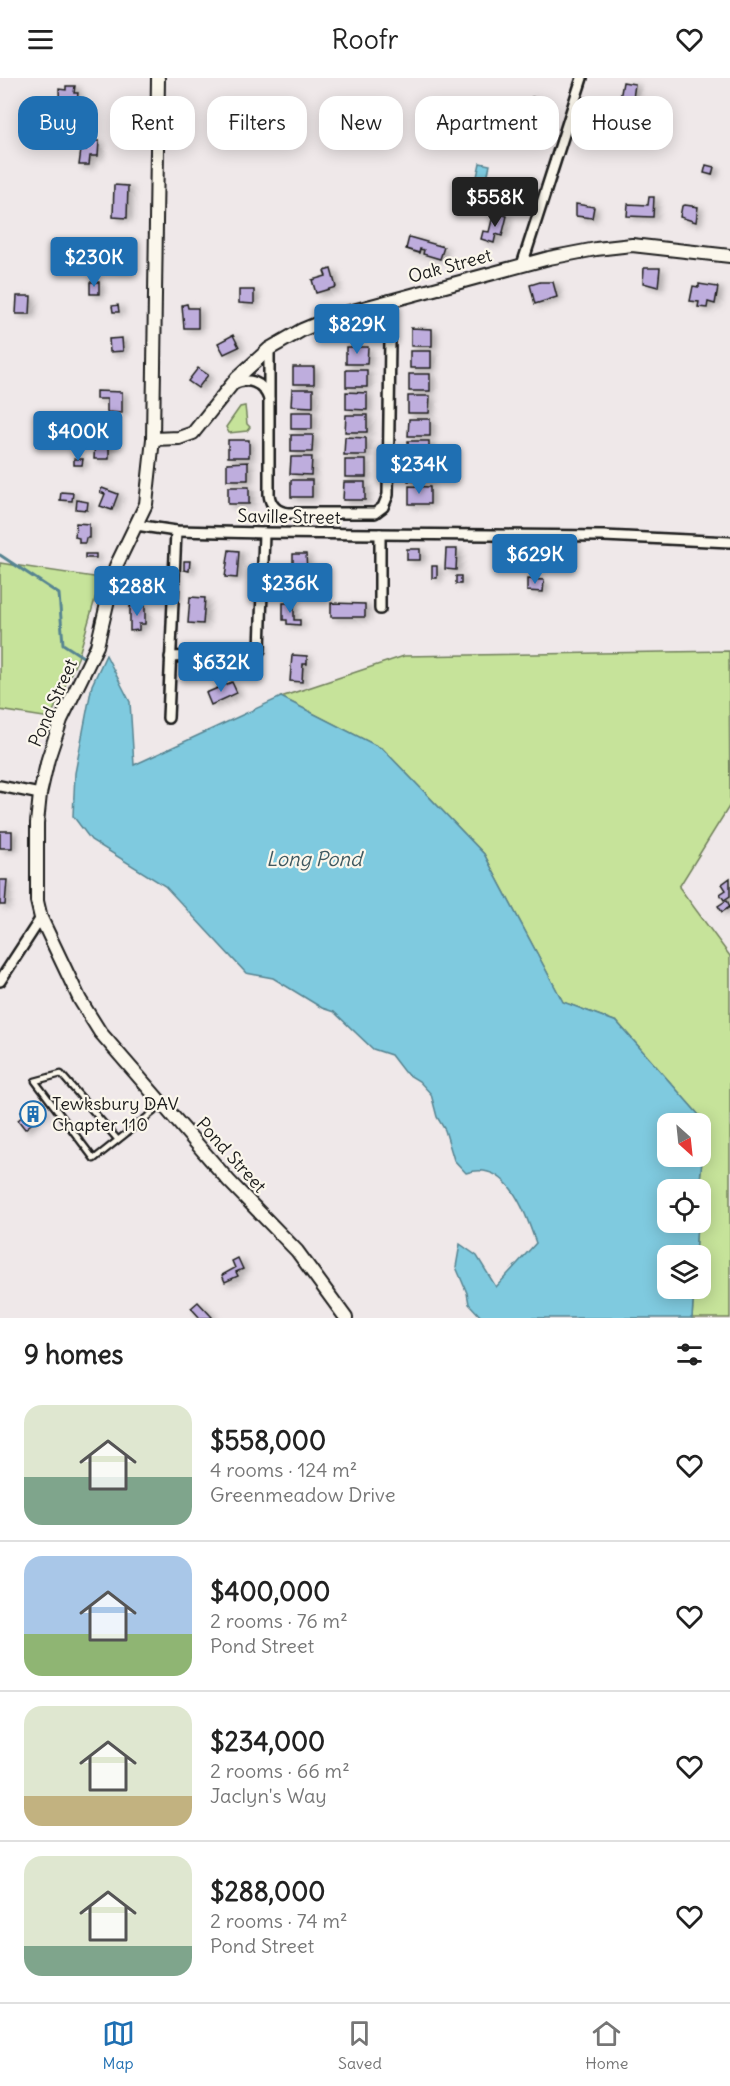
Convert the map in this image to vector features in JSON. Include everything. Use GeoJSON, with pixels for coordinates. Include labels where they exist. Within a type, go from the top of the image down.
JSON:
{"type":"FeatureCollection","features":[{"type":"Feature","properties":{"kind":"street","name":"Pond Street"},"geometry":{"type":"LineString","coordinates":[[158,78],[153,439],[147,501],[116,566],[97,646],[61,720],[40,794],[37,879],[41,918],[80,1000],[100,1032],[229,1181],[297,1251],[346,1318]]}},
{"type":"Feature","properties":{"kind":"street"},"geometry":{"type":"LineString","coordinates":[[522,265],[582,78]]}},
{"type":"Feature","properties":{"kind":"street","name":"Oak Street"},"geometry":{"type":"LineString","coordinates":[[153,439],[179,438],[193,433],[208,418],[230,386],[269,349],[315,324],[522,265],[596,249],[632,245],[730,256]]}},
{"type":"Feature","properties":{"kind":"street"},"geometry":{"type":"LineString","coordinates":[[269,349],[269,494],[275,507],[286,513],[370,514],[380,511],[386,503],[390,344],[382,304]]}},
{"type":"Feature","properties":{"kind":"street"},"geometry":{"type":"LineString","coordinates":[[230,386],[242,381],[255,382],[263,388],[269,402]]}},
{"type":"Feature","properties":{"kind":"street","name":"Saville Street"},"geometry":{"type":"LineString","coordinates":[[136,525],[177,531],[604,536],[730,542]]}},
{"type":"Feature","properties":{"kind":"street"},"geometry":{"type":"LineString","coordinates":[[168,718],[177,531]]}},
{"type":"Feature","properties":{"kind":"street"},"geometry":{"type":"LineString","coordinates":[[170,657],[253,654],[260,650],[264,533]]}},
{"type":"Feature","properties":{"kind":"street"},"geometry":{"type":"LineString","coordinates":[[380,534],[380,609]]}},
{"type":"Feature","properties":{"kind":"street"},"geometry":{"type":"LineString","coordinates":[[0,786],[40,794]]}},
{"type":"Feature","properties":{"kind":"street"},"geometry":{"type":"LineString","coordinates":[[0,981],[41,918]]}},
{"type":"Feature","properties":{"kind":"lane"},"geometry":{"type":"LineString","coordinates":[[118,1140],[61,1074],[35,1081],[94,1159],[118,1140],[162,1105]]}},
{"type":"Feature","properties":{"kind":"green space"},"geometry":{"type":"Polygon","coordinates":[[[245,406],[247,424],[250,427],[247,431],[229,433],[226,427],[240,407],[245,406]]]}},
{"type":"Feature","properties":{"kind":"green space"},"geometry":{"type":"Polygon","coordinates":[[[0,563],[101,578],[78,658],[50,718],[0,710],[0,563]]]}},
{"type":"Feature","properties":{"kind":"green space"},"geometry":{"type":"Polygon","coordinates":[[[729,651],[730,805],[679,887],[730,956],[730,1318],[692,1318],[693,1299],[711,1299],[711,1245],[696,1245],[696,1233],[711,1233],[711,1179],[700,1179],[701,1167],[711,1167],[711,1113],[697,1113],[617,1022],[563,1002],[484,854],[383,749],[281,697],[404,656],[729,651]]]}},
{"type":"Feature","properties":{"kind":"water"},"geometry":{"type":"Polygon","coordinates":[[[480,163],[490,165],[486,183],[483,184],[476,181],[480,163]]]}},
{"type":"Feature","properties":{"kind":"water","name":"Long Pond"},"geometry":{"type":"Polygon","coordinates":[[[106,655],[130,702],[134,765],[281,697],[383,749],[484,854],[563,1002],[617,1022],[697,1113],[657,1113],[657,1167],[701,1167],[700,1179],[657,1179],[657,1233],[696,1233],[696,1245],[657,1245],[657,1299],[693,1299],[692,1318],[482,1318],[469,1304],[456,1267],[460,1244],[477,1256],[496,1287],[536,1243],[513,1191],[493,1174],[481,1171],[466,1173],[454,1160],[445,1130],[437,1117],[431,1094],[419,1081],[404,1072],[391,1055],[373,1049],[334,1012],[322,1008],[273,978],[246,973],[165,886],[91,840],[73,816],[75,773],[92,685],[106,655]]]}},
{"type":"Feature","properties":{"kind":"building"},"geometry":{"type":"Polygon","coordinates":[[[623,82],[635,84],[633,96],[620,96],[623,82]]]}},
{"type":"Feature","properties":{"kind":"building"},"geometry":{"type":"Polygon","coordinates":[[[66,86],[75,86],[74,93],[78,93],[78,96],[59,96],[59,89],[66,90],[66,86]]]}},
{"type":"Feature","properties":{"kind":"building"},"geometry":{"type":"Polygon","coordinates":[[[99,141],[98,156],[90,156],[89,165],[79,165],[81,150],[98,150],[99,141]]]}},
{"type":"Feature","properties":{"kind":"building"},"geometry":{"type":"Polygon","coordinates":[[[706,165],[714,167],[712,175],[704,173],[706,165]]]}},
{"type":"Feature","properties":{"kind":"building"},"geometry":{"type":"Polygon","coordinates":[[[114,185],[128,186],[127,218],[113,217],[114,185]]]}},
{"type":"Feature","properties":{"kind":"building"},"geometry":{"type":"Polygon","coordinates":[[[649,197],[654,197],[653,217],[627,216],[628,204],[648,205],[649,197]]]}},
{"type":"Feature","properties":{"kind":"building"},"geometry":{"type":"Polygon","coordinates":[[[576,204],[594,207],[592,218],[576,216],[576,204]]]}},
{"type":"Feature","properties":{"kind":"building"},"geometry":{"type":"Polygon","coordinates":[[[682,206],[698,207],[696,222],[680,217],[682,206]]]}},
{"type":"Feature","properties":{"kind":"building"},"geometry":{"type":"Polygon","coordinates":[[[494,212],[507,216],[502,236],[496,234],[494,243],[481,239],[483,231],[489,232],[494,212]]]}},
{"type":"Feature","properties":{"kind":"building"},"geometry":{"type":"Polygon","coordinates":[[[409,237],[444,247],[440,259],[423,254],[424,250],[420,249],[419,253],[406,249],[409,237]]]}},
{"type":"Feature","properties":{"kind":"building"},"geometry":{"type":"Polygon","coordinates":[[[111,250],[125,250],[124,268],[111,267],[111,250]]]}},
{"type":"Feature","properties":{"kind":"building"},"geometry":{"type":"Polygon","coordinates":[[[644,268],[660,268],[658,287],[643,283],[644,268]]]}},
{"type":"Feature","properties":{"kind":"building"},"geometry":{"type":"Polygon","coordinates":[[[331,269],[336,287],[316,293],[312,280],[326,276],[324,271],[331,269]]]}},
{"type":"Feature","properties":{"kind":"building"},"geometry":{"type":"Polygon","coordinates":[[[90,282],[99,282],[99,294],[90,294],[90,282]]]}},
{"type":"Feature","properties":{"kind":"building"},"geometry":{"type":"Polygon","coordinates":[[[553,282],[557,297],[535,304],[530,285],[553,282]]]}},
{"type":"Feature","properties":{"kind":"building"},"geometry":{"type":"Polygon","coordinates":[[[699,284],[718,287],[715,304],[708,302],[707,308],[698,307],[699,302],[690,301],[693,286],[699,287],[699,284]]]}},
{"type":"Feature","properties":{"kind":"building"},"geometry":{"type":"Polygon","coordinates":[[[239,290],[254,290],[254,304],[239,303],[239,290]]]}},
{"type":"Feature","properties":{"kind":"building"},"geometry":{"type":"Polygon","coordinates":[[[17,296],[31,296],[30,314],[16,314],[17,296]]]}},
{"type":"Feature","properties":{"kind":"building"},"geometry":{"type":"Polygon","coordinates":[[[187,304],[188,308],[198,308],[198,328],[184,328],[182,305],[187,304]]]}},
{"type":"Feature","properties":{"kind":"building"},"geometry":{"type":"Polygon","coordinates":[[[118,305],[119,312],[113,312],[112,306],[118,305]]]}},
{"type":"Feature","properties":{"kind":"building"},"geometry":{"type":"Polygon","coordinates":[[[411,328],[432,329],[432,346],[411,346],[411,328]]]}},
{"type":"Feature","properties":{"kind":"building"},"geometry":{"type":"Polygon","coordinates":[[[233,335],[239,347],[224,354],[218,343],[233,335]]]}},
{"type":"Feature","properties":{"kind":"building"},"geometry":{"type":"Polygon","coordinates":[[[122,338],[123,351],[110,352],[109,339],[122,338]]]}},
{"type":"Feature","properties":{"kind":"building"},"geometry":{"type":"Polygon","coordinates":[[[346,347],[368,347],[367,364],[346,364],[346,347]]]}},
{"type":"Feature","properties":{"kind":"building"},"geometry":{"type":"Polygon","coordinates":[[[410,351],[431,351],[431,368],[410,368],[410,351]]]}},
{"type":"Feature","properties":{"kind":"building"},"geometry":{"type":"Polygon","coordinates":[[[293,367],[314,367],[314,384],[293,384],[293,367]]]}},
{"type":"Feature","properties":{"kind":"building"},"geometry":{"type":"Polygon","coordinates":[[[198,368],[208,375],[198,388],[188,381],[198,368]]]}},
{"type":"Feature","properties":{"kind":"building"},"geometry":{"type":"Polygon","coordinates":[[[346,370],[367,370],[367,387],[346,387],[346,370]]]}},
{"type":"Feature","properties":{"kind":"building"},"geometry":{"type":"Polygon","coordinates":[[[409,374],[430,374],[430,391],[409,391],[409,374]]]}},
{"type":"Feature","properties":{"kind":"building"},"geometry":{"type":"Polygon","coordinates":[[[292,389],[313,389],[313,407],[291,406],[292,389]]]}},
{"type":"Feature","properties":{"kind":"building"},"geometry":{"type":"Polygon","coordinates":[[[96,391],[122,392],[122,413],[107,412],[107,399],[96,399],[96,391]]]}},
{"type":"Feature","properties":{"kind":"building"},"geometry":{"type":"Polygon","coordinates":[[[346,392],[367,393],[367,410],[346,409],[346,392]]]}},
{"type":"Feature","properties":{"kind":"building"},"geometry":{"type":"Polygon","coordinates":[[[408,396],[430,396],[429,413],[408,413],[408,396]]]}},
{"type":"Feature","properties":{"kind":"building"},"geometry":{"type":"Polygon","coordinates":[[[291,412],[312,412],[312,429],[291,429],[291,412]]]}},
{"type":"Feature","properties":{"kind":"building"},"geometry":{"type":"Polygon","coordinates":[[[346,415],[367,415],[367,432],[345,432],[346,415]]]}},
{"type":"Feature","properties":{"kind":"building"},"geometry":{"type":"Polygon","coordinates":[[[409,419],[430,419],[430,436],[408,436],[409,419]]]}},
{"type":"Feature","properties":{"kind":"building"},"geometry":{"type":"Polygon","coordinates":[[[291,435],[313,435],[312,452],[291,452],[291,435]]]}},
{"type":"Feature","properties":{"kind":"building"},"geometry":{"type":"Polygon","coordinates":[[[95,436],[109,436],[109,459],[94,459],[95,436]]]}},
{"type":"Feature","properties":{"kind":"building"},"geometry":{"type":"Polygon","coordinates":[[[345,437],[366,438],[366,455],[344,455],[345,437]]]}},
{"type":"Feature","properties":{"kind":"building"},"geometry":{"type":"Polygon","coordinates":[[[228,440],[249,440],[249,457],[228,457],[228,440]]]}},
{"type":"Feature","properties":{"kind":"building"},"geometry":{"type":"Polygon","coordinates":[[[408,441],[429,441],[429,458],[408,458],[408,441]]]}},
{"type":"Feature","properties":{"kind":"building"},"geometry":{"type":"Polygon","coordinates":[[[291,457],[312,457],[311,475],[290,474],[291,457]]]}},
{"type":"Feature","properties":{"kind":"building"},"geometry":{"type":"Polygon","coordinates":[[[74,459],[83,459],[82,465],[74,465],[74,459]]]}},
{"type":"Feature","properties":{"kind":"building"},"geometry":{"type":"Polygon","coordinates":[[[345,460],[366,460],[366,477],[345,477],[345,460]]]}},
{"type":"Feature","properties":{"kind":"building"},"geometry":{"type":"Polygon","coordinates":[[[248,462],[248,480],[227,480],[227,463],[248,462]]]}},
{"type":"Feature","properties":{"kind":"building"},"geometry":{"type":"Polygon","coordinates":[[[409,464],[430,464],[430,481],[408,481],[409,464]]]}},
{"type":"Feature","properties":{"kind":"building"},"geometry":{"type":"Polygon","coordinates":[[[291,480],[312,480],[312,497],[291,497],[291,480]]]}},
{"type":"Feature","properties":{"kind":"building"},"geometry":{"type":"Polygon","coordinates":[[[344,482],[365,482],[365,500],[343,500],[344,482]]]}},
{"type":"Feature","properties":{"kind":"building"},"geometry":{"type":"Polygon","coordinates":[[[409,486],[430,487],[430,504],[409,504],[409,486]]]}},
{"type":"Feature","properties":{"kind":"building"},"geometry":{"type":"Polygon","coordinates":[[[228,487],[249,487],[249,504],[228,504],[228,487]]]}},
{"type":"Feature","properties":{"kind":"building"},"geometry":{"type":"Polygon","coordinates":[[[102,488],[118,494],[112,510],[100,506],[105,494],[100,492],[102,488]]]}},
{"type":"Feature","properties":{"kind":"building"},"geometry":{"type":"Polygon","coordinates":[[[61,492],[73,493],[72,501],[60,500],[61,492]]]}},
{"type":"Feature","properties":{"kind":"building"},"geometry":{"type":"Polygon","coordinates":[[[77,500],[88,502],[87,510],[76,509],[77,500]]]}},
{"type":"Feature","properties":{"kind":"building"},"geometry":{"type":"Polygon","coordinates":[[[76,523],[89,524],[89,538],[86,538],[85,543],[79,543],[79,538],[75,537],[76,523]]]}},
{"type":"Feature","properties":{"kind":"building"},"geometry":{"type":"Polygon","coordinates":[[[407,549],[420,549],[420,560],[407,560],[407,549]]]}},
{"type":"Feature","properties":{"kind":"building"},"geometry":{"type":"Polygon","coordinates":[[[446,549],[457,549],[456,570],[445,569],[446,549]]]}},
{"type":"Feature","properties":{"kind":"building"},"geometry":{"type":"Polygon","coordinates":[[[229,550],[239,551],[237,578],[225,577],[229,550]]]}},
{"type":"Feature","properties":{"kind":"building"},"geometry":{"type":"Polygon","coordinates":[[[85,554],[96,554],[96,558],[85,558],[85,554]]]}},
{"type":"Feature","properties":{"kind":"building"},"geometry":{"type":"Polygon","coordinates":[[[293,554],[306,554],[307,571],[293,571],[293,554]]]}},
{"type":"Feature","properties":{"kind":"building"},"geometry":{"type":"Polygon","coordinates":[[[184,561],[190,561],[189,571],[184,570],[184,561]]]}},
{"type":"Feature","properties":{"kind":"building"},"geometry":{"type":"Polygon","coordinates":[[[432,566],[437,566],[437,578],[432,578],[432,566]]]}},
{"type":"Feature","properties":{"kind":"building"},"geometry":{"type":"Polygon","coordinates":[[[141,571],[153,571],[153,594],[140,594],[141,571]]]}},
{"type":"Feature","properties":{"kind":"building"},"geometry":{"type":"Polygon","coordinates":[[[456,576],[461,576],[461,584],[456,584],[456,576]]]}},
{"type":"Feature","properties":{"kind":"building"},"geometry":{"type":"Polygon","coordinates":[[[527,579],[544,580],[543,592],[527,591],[527,579]]]}},
{"type":"Feature","properties":{"kind":"building"},"geometry":{"type":"Polygon","coordinates":[[[190,597],[205,598],[203,624],[188,623],[190,597]]]}},
{"type":"Feature","properties":{"kind":"building"},"geometry":{"type":"Polygon","coordinates":[[[283,603],[294,603],[294,620],[300,620],[300,625],[287,624],[287,620],[283,620],[283,603]]]}},
{"type":"Feature","properties":{"kind":"building"},"geometry":{"type":"Polygon","coordinates":[[[331,603],[365,604],[365,617],[331,617],[331,603]]]}},
{"type":"Feature","properties":{"kind":"building"},"geometry":{"type":"Polygon","coordinates":[[[130,606],[145,606],[145,624],[139,624],[139,630],[130,631],[130,606]]]}},
{"type":"Feature","properties":{"kind":"building"},"geometry":{"type":"Polygon","coordinates":[[[292,655],[307,656],[307,664],[303,664],[302,682],[290,681],[292,655]]]}},
{"type":"Feature","properties":{"kind":"building"},"geometry":{"type":"Polygon","coordinates":[[[232,682],[237,693],[211,705],[206,693],[232,682]]]}},
{"type":"Feature","properties":{"kind":"building"},"geometry":{"type":"Polygon","coordinates":[[[0,831],[12,831],[12,848],[0,848],[0,831]]]}},
{"type":"Feature","properties":{"kind":"building"},"geometry":{"type":"Polygon","coordinates":[[[730,878],[730,896],[724,900],[720,894],[726,890],[722,884],[730,878]]]}},
{"type":"Feature","properties":{"kind":"building"},"geometry":{"type":"Polygon","coordinates":[[[0,880],[7,880],[5,905],[0,905],[0,880]]]}},
{"type":"Feature","properties":{"kind":"building"},"geometry":{"type":"Polygon","coordinates":[[[727,900],[730,907],[722,912],[718,906],[727,900]]]}},
{"type":"Feature","properties":{"kind":"building","name":"Tewksbury DAV Chapter 110"},"geometry":{"type":"Polygon","coordinates":[[[36,1099],[46,1112],[25,1129],[18,1120],[24,1115],[21,1111],[36,1099]]]}},
{"type":"Feature","properties":{"kind":"building"},"geometry":{"type":"Polygon","coordinates":[[[238,1258],[243,1269],[236,1272],[238,1276],[225,1282],[222,1275],[235,1268],[232,1261],[238,1258]]]}},
{"type":"Feature","properties":{"kind":"building"},"geometry":{"type":"Polygon","coordinates":[[[198,1302],[212,1318],[200,1318],[191,1308],[198,1302]]]}},
{"type":"Feature","properties":{"kind":"waterway"},"geometry":{"type":"LineString","coordinates":[[0,555],[59,594],[63,644],[83,657]]}},
{"type":"Feature","properties":{"kind":"place","name":"Tewksbury DAV Chapter 110"},"geometry":{"type":"Point","coordinates":[33,1114]}}]}
